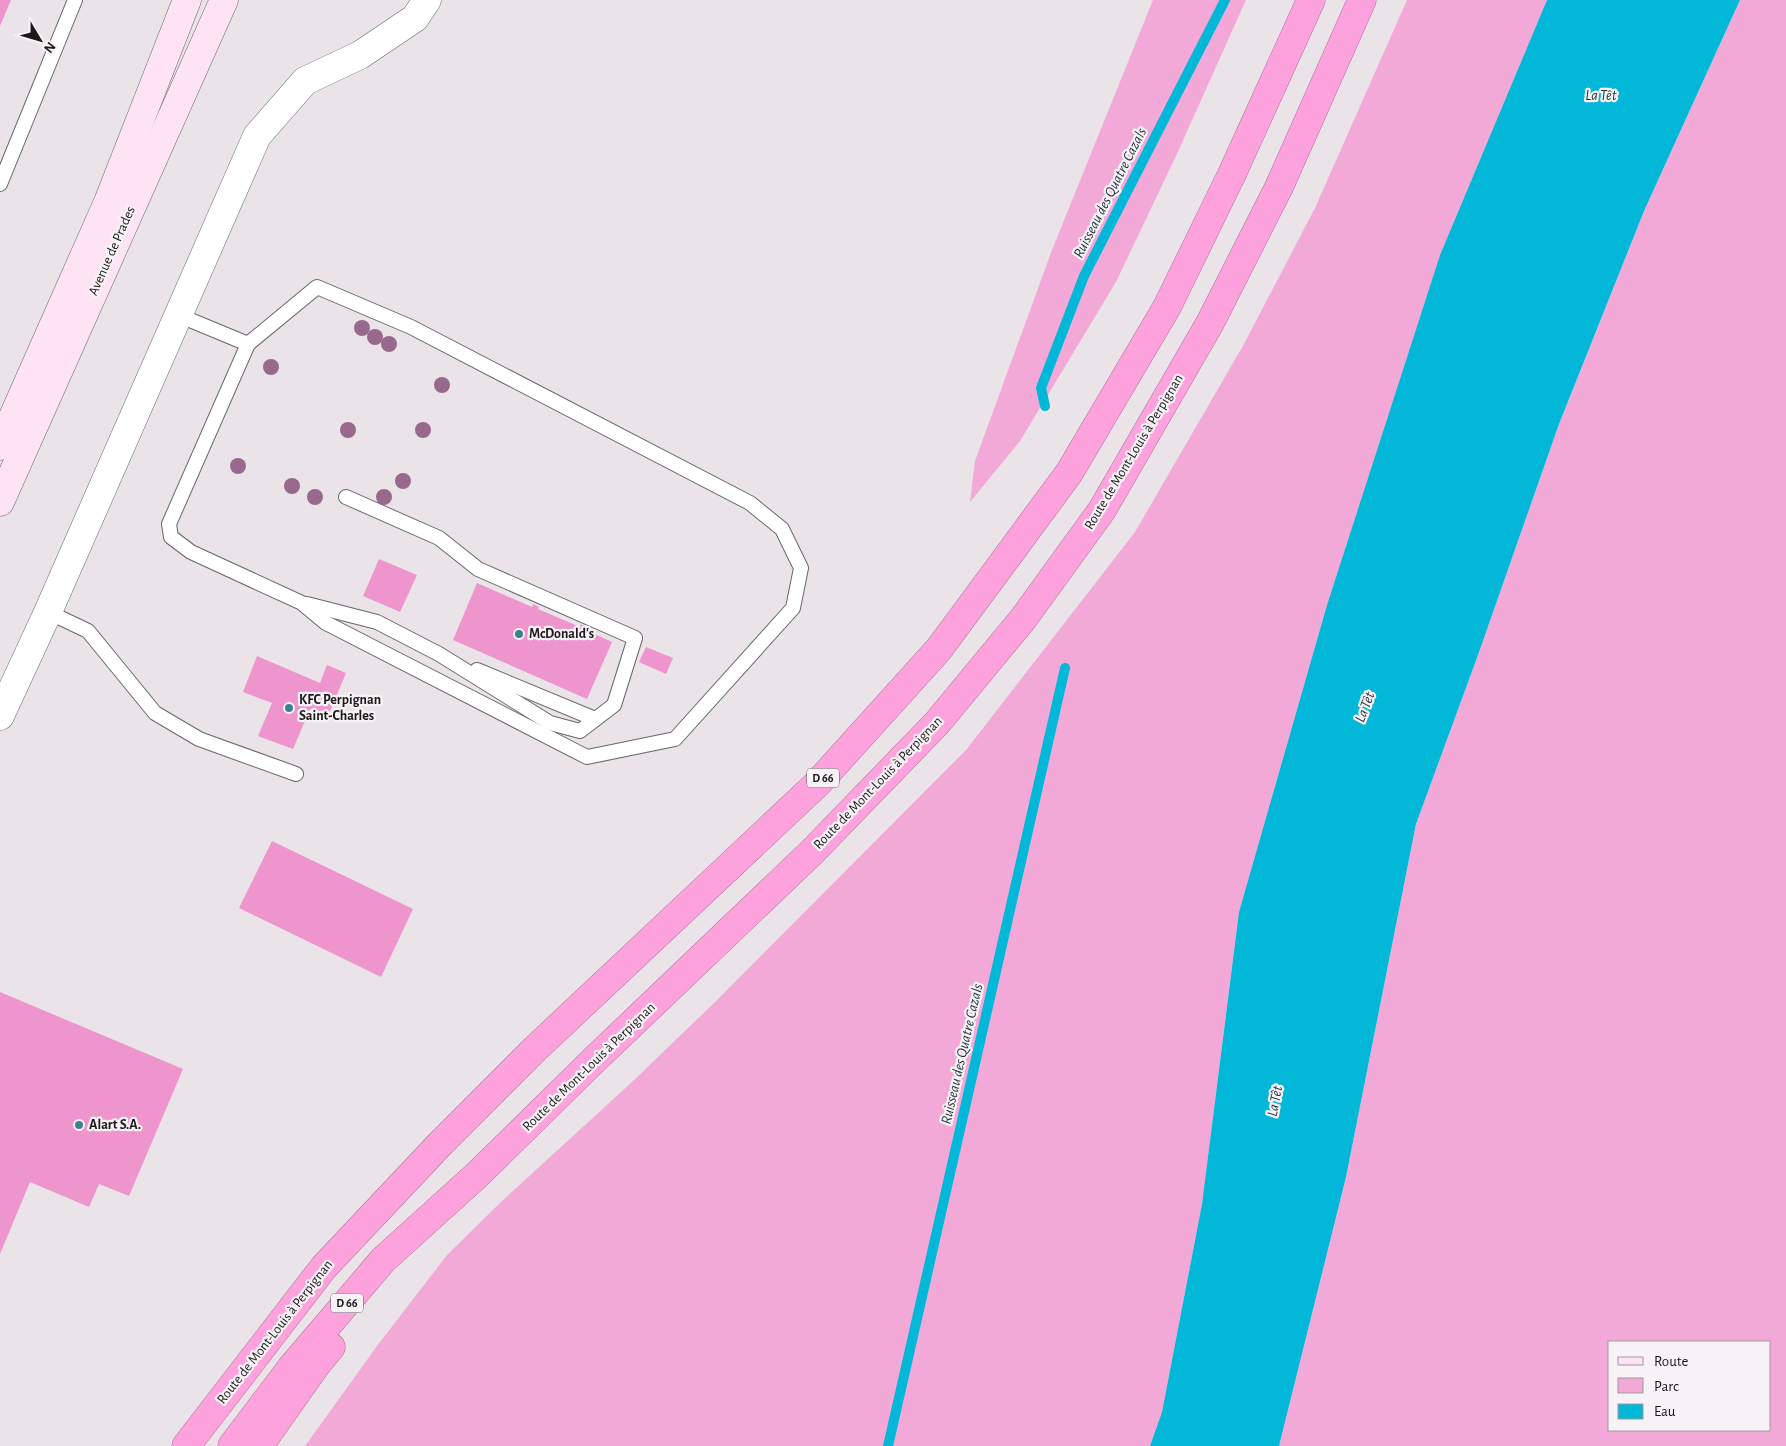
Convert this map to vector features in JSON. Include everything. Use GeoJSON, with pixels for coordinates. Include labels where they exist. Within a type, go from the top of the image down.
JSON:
{"type":"FeatureCollection","features":[{"type":"Feature","properties":{"kind":"highway","name":"Route de Mont-Louis à Perpignan"},"geometry":{"type":"LineString","coordinates":[[186,1446],[324,1267],[441,1143],[534,1050],[817,784],[939,649],[1069,473],[1167,307],[1231,176],[1311,0]]}},
{"type":"Feature","properties":{"kind":"highway","name":"Route de Mont-Louis à Perpignan"},"geometry":{"type":"LineString","coordinates":[[232,1446],[291,1368],[383,1260],[478,1174],[813,851],[937,723],[1023,619],[1102,510],[1210,323],[1279,187],[1362,0]]}},
{"type":"Feature","properties":{"kind":"highway"},"geometry":{"type":"LineString","coordinates":[[260,1446],[318,1364],[478,1174]]}},
{"type":"Feature","properties":{"kind":"main road","name":"Avenue de Prades"},"geometry":{"type":"LineString","coordinates":[[0,446],[108,202],[187,0]]}},
{"type":"Feature","properties":{"kind":"main road","name":"Avenue de Prades"},"geometry":{"type":"LineString","coordinates":[[0,502],[224,0]]}},
{"type":"Feature","properties":{"kind":"street"},"geometry":{"type":"LineString","coordinates":[[0,716],[48,612],[258,136],[305,81],[360,55],[415,18],[426,0]]}},
{"type":"Feature","properties":{"kind":"lane"},"geometry":{"type":"LineString","coordinates":[[0,184],[75,0]]}},
{"type":"Feature","properties":{"kind":"lane"},"geometry":{"type":"LineString","coordinates":[[302,603],[326,623],[587,757],[675,739],[793,608],[801,568],[782,529],[750,503],[411,327],[317,287],[248,344],[169,524],[171,537],[191,552],[302,603],[376,622],[439,654],[595,719]]}},
{"type":"Feature","properties":{"kind":"lane"},"geometry":{"type":"LineString","coordinates":[[178,315],[248,344]]}},
{"type":"Feature","properties":{"kind":"lane"},"geometry":{"type":"LineString","coordinates":[[346,497],[439,538],[478,569],[635,638],[614,704],[580,731],[550,723],[439,654]]}},
{"type":"Feature","properties":{"kind":"lane"},"geometry":{"type":"LineString","coordinates":[[48,612],[88,631],[155,713],[199,739],[296,774]]}},
{"type":"Feature","properties":{"kind":"green space"},"geometry":{"type":"Polygon","coordinates":[[[1153,0],[1246,0],[1176,156],[1116,282],[1020,441],[970,502],[975,461],[1052,250],[1153,0]]]}},
{"type":"Feature","properties":{"kind":"green space"},"geometry":{"type":"Polygon","coordinates":[[[1407,0],[1547,0],[1440,255],[1327,605],[1239,912],[1202,1204],[1162,1412],[1150,1446],[305,1446],[377,1346],[447,1255],[502,1201],[632,1082],[714,1003],[966,750],[1135,532],[1244,344],[1315,208],[1407,0]]]}},
{"type":"Feature","properties":{"kind":"green space"},"geometry":{"type":"Polygon","coordinates":[[[1740,0],[1786,0],[1786,1446],[1279,1446],[1346,1177],[1416,824],[1559,424],[1644,211],[1740,0]]]}},
{"type":"Feature","properties":{"kind":"water","name":"La Têt"},"geometry":{"type":"Polygon","coordinates":[[[1547,0],[1740,0],[1644,211],[1559,424],[1416,824],[1346,1177],[1279,1446],[1150,1446],[1162,1412],[1202,1204],[1239,912],[1327,605],[1440,255],[1547,0]]]}},
{"type":"Feature","properties":{"kind":"building"},"geometry":{"type":"Polygon","coordinates":[[[0,0],[11,0],[0,26],[0,0]]]}},
{"type":"Feature","properties":{"kind":"building"},"geometry":{"type":"Polygon","coordinates":[[[379,559],[417,575],[400,612],[363,596],[379,559]]]}},
{"type":"Feature","properties":{"kind":"building"},"geometry":{"type":"Polygon","coordinates":[[[477,583],[532,607],[533,604],[539,607],[538,609],[580,627],[581,624],[587,627],[586,630],[612,642],[587,699],[453,640],[477,583]]]}},
{"type":"Feature","properties":{"kind":"building"},"geometry":{"type":"Polygon","coordinates":[[[646,647],[673,658],[666,674],[639,662],[646,647]]]}},
{"type":"Feature","properties":{"kind":"building"},"geometry":{"type":"Polygon","coordinates":[[[257,656],[320,683],[327,665],[346,673],[328,716],[310,709],[293,749],[258,736],[272,703],[243,692],[257,656]]]}},
{"type":"Feature","properties":{"kind":"building"},"geometry":{"type":"Polygon","coordinates":[[[272,841],[413,909],[381,977],[239,908],[272,841]]]}},
{"type":"Feature","properties":{"kind":"building","name":"Alart S.A."},"geometry":{"type":"Polygon","coordinates":[[[0,992],[183,1069],[129,1196],[99,1184],[89,1207],[30,1182],[0,1254],[0,992]]]}},
{"type":"Feature","properties":{"kind":"waterway","name":"Ruisseau des Quatre Cazals"},"geometry":{"type":"LineString","coordinates":[[1045,406],[1041,388],[1084,276],[1225,0]]}},
{"type":"Feature","properties":{"kind":"waterway","name":"Ruisseau des Quatre Cazals"},"geometry":{"type":"LineString","coordinates":[[888,1446],[1065,668]]}},
{"type":"Feature","properties":{"kind":"place","name":"McDonald's"},"geometry":{"type":"Point","coordinates":[519,634]}},
{"type":"Feature","properties":{"kind":"place","name":"KFC Perpignan Saint-Charles"},"geometry":{"type":"Point","coordinates":[289,708]}},
{"type":"Feature","properties":{"kind":"place","name":"Alart S.A."},"geometry":{"type":"Point","coordinates":[79,1125]}}]}
